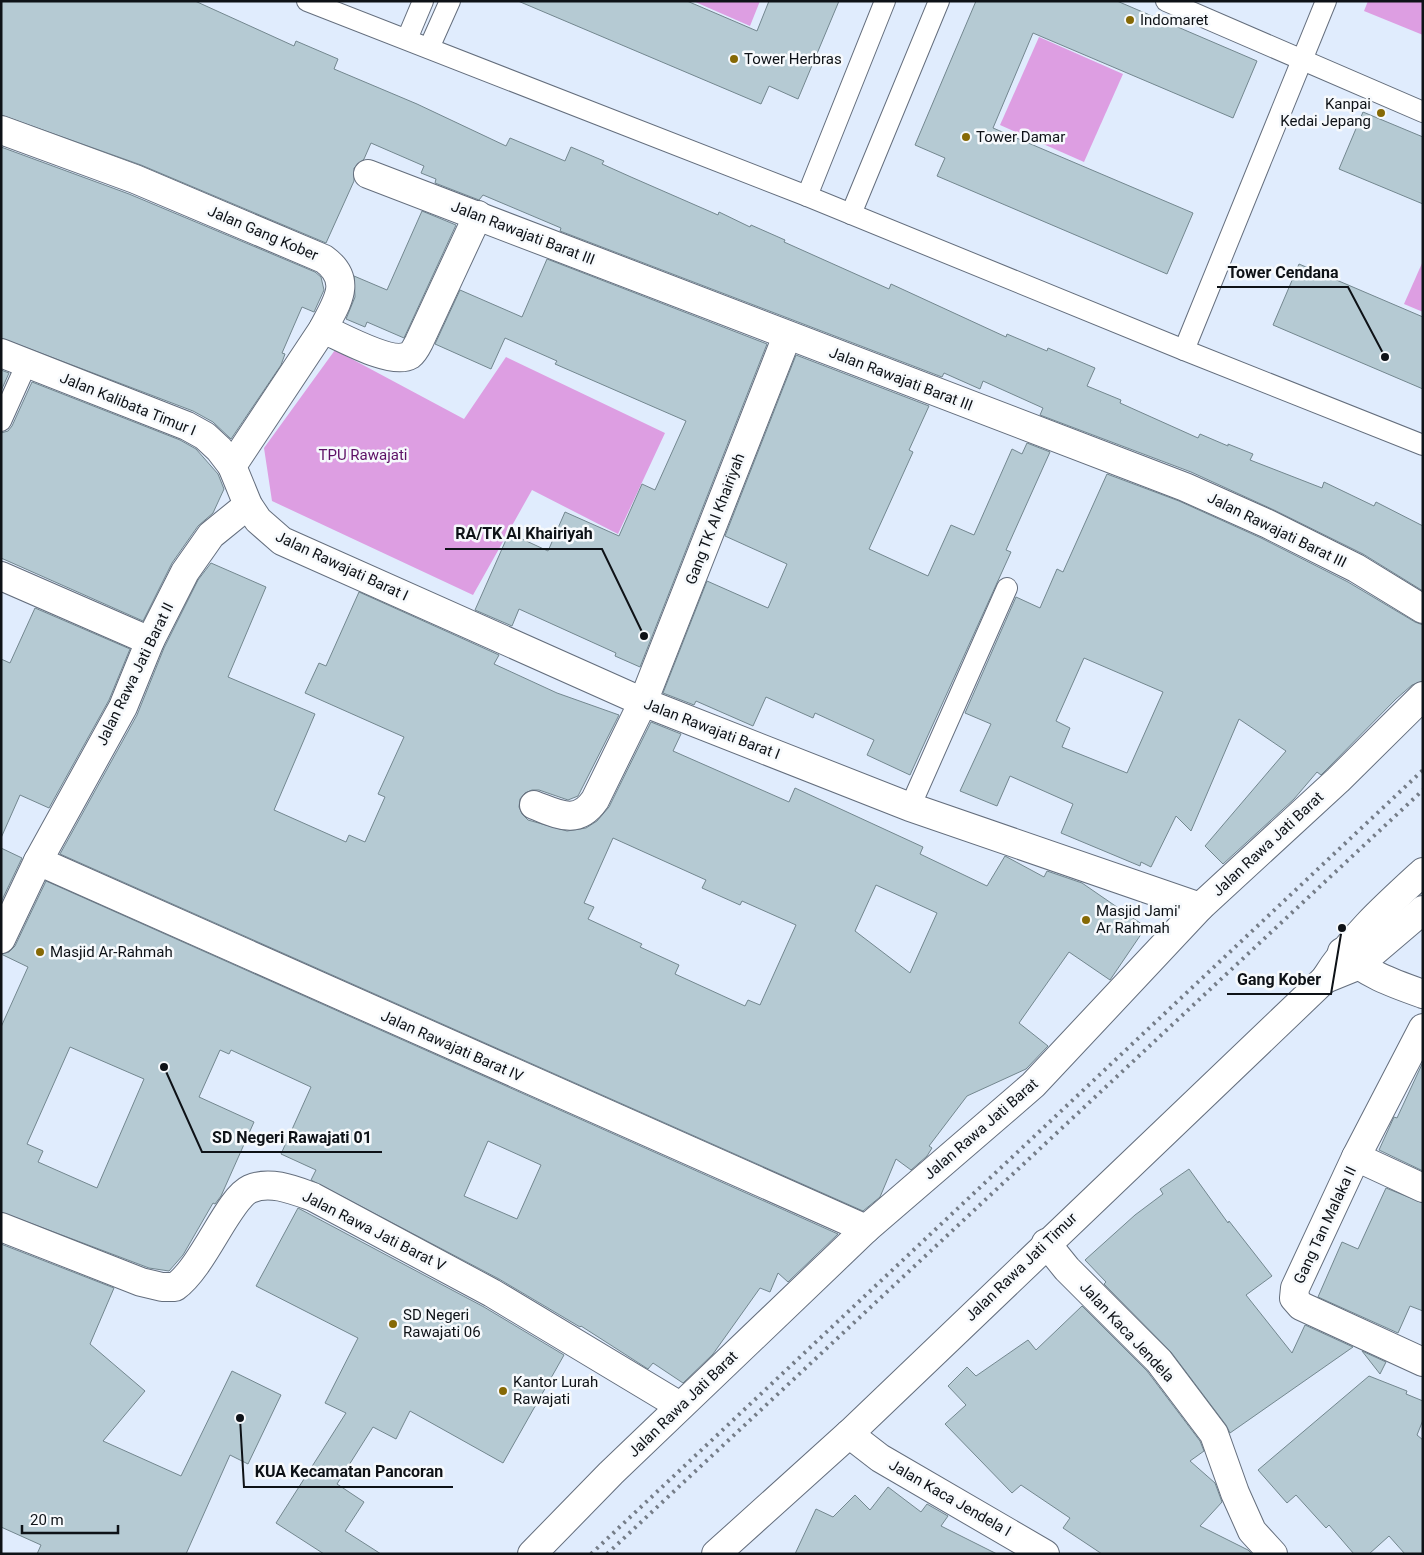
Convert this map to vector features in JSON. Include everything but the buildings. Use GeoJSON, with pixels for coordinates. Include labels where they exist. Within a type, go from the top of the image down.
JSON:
{"type":"FeatureCollection","features":[{"type":"Feature","properties":{"kind":"street","name":"Jalan Gang Kober"},"geometry":{"type":"LineString","coordinates":[[1,130],[135,179],[324,259],[334,266],[339,274],[341,285],[339,296],[323,329],[232,466]]}},
{"type":"Feature","properties":{"kind":"street","name":"Jalan Rawajati Barat III"},"geometry":{"type":"LineString","coordinates":[[368,174],[1185,487],[1268,524],[1356,568],[1423,609]]}},
{"type":"Feature","properties":{"kind":"street"},"geometry":{"type":"LineString","coordinates":[[323,329],[386,356],[401,358],[412,354],[420,342],[478,215]]}},
{"type":"Feature","properties":{"kind":"street","name":"Gang TK Al Khairiyah"},"geometry":{"type":"LineString","coordinates":[[534,805],[566,816],[575,816],[588,810],[595,800],[643,702],[787,336]]}},
{"type":"Feature","properties":{"kind":"street","name":"Jalan Kalibata Timur I"},"geometry":{"type":"LineString","coordinates":[[1,353],[187,426],[205,436],[232,466],[248,505]]}},
{"type":"Feature","properties":{"kind":"street","name":"Jalan Rawajati Barat I"},"geometry":{"type":"LineString","coordinates":[[248,505],[267,530],[282,541],[643,702],[910,806],[1200,907]]}},
{"type":"Feature","properties":{"kind":"street","name":"Jalan Rawa Jati Barat II"},"geometry":{"type":"LineString","coordinates":[[1,938],[38,861],[123,707],[150,642],[185,572],[211,535],[248,505]]}},
{"type":"Feature","properties":{"kind":"street"},"geometry":{"type":"LineString","coordinates":[[1,576],[150,642]]}},
{"type":"Feature","properties":{"kind":"street","name":"Jalan Rawa Jati Barat"},"geometry":{"type":"LineString","coordinates":[[532,1554],[680,1406],[866,1229],[1033,1085],[1200,907],[1338,780],[1423,696]]}},
{"type":"Feature","properties":{"kind":"street","name":"Jalan Rawajati Barat IV"},"geometry":{"type":"LineString","coordinates":[[38,861],[866,1229]]}},
{"type":"Feature","properties":{"kind":"street","name":"Jalan Rawa Jati Timur"},"geometry":{"type":"LineString","coordinates":[[1350,959],[1377,914],[1423,872]]}},
{"type":"Feature","properties":{"kind":"street","name":"Jalan Rawa Jati Timur"},"geometry":{"type":"LineString","coordinates":[[716,1554],[849,1434],[1046,1243],[1325,979],[1350,959],[1423,910]]}},
{"type":"Feature","properties":{"kind":"street"},"geometry":{"type":"LineString","coordinates":[[1350,959],[1384,981],[1423,994]]}},
{"type":"Feature","properties":{"kind":"street"},"geometry":{"type":"LineString","coordinates":[[1423,1028],[1356,1157],[1423,1188]]}},
{"type":"Feature","properties":{"kind":"street","name":"Gang Tan Malaka II"},"geometry":{"type":"LineString","coordinates":[[1356,1157],[1295,1288],[1294,1298],[1301,1306],[1423,1362]]}},
{"type":"Feature","properties":{"kind":"street","name":"Jalan Rawa Jati Barat V"},"geometry":{"type":"LineString","coordinates":[[1,1227],[141,1282],[162,1287],[175,1286],[196,1267],[236,1204],[249,1190],[267,1186],[288,1188],[313,1197],[492,1293],[680,1406]]}},
{"type":"Feature","properties":{"kind":"street","name":"Jalan Kaca Jendela"},"geometry":{"type":"LineString","coordinates":[[1046,1243],[1067,1269],[1158,1361],[1214,1434],[1235,1493],[1252,1531],[1273,1554]]}},
{"type":"Feature","properties":{"kind":"street","name":"Jalan Kaca Jendela I"},"geometry":{"type":"LineString","coordinates":[[849,1434],[880,1458],[1045,1554]]}},
{"type":"Feature","properties":{"kind":"lane"},"geometry":{"type":"LineString","coordinates":[[307,1],[331,6],[429,48],[807,196],[1423,445]]}},
{"type":"Feature","properties":{"kind":"lane"},"geometry":{"type":"LineString","coordinates":[[407,39],[423,1]]}},
{"type":"Feature","properties":{"kind":"lane"},"geometry":{"type":"LineString","coordinates":[[429,48],[450,1]]}},
{"type":"Feature","properties":{"kind":"lane"},"geometry":{"type":"LineString","coordinates":[[807,196],[885,1]]}},
{"type":"Feature","properties":{"kind":"lane"},"geometry":{"type":"LineString","coordinates":[[851,214],[939,1]]}},
{"type":"Feature","properties":{"kind":"lane"},"geometry":{"type":"LineString","coordinates":[[1166,1],[1423,112]]}},
{"type":"Feature","properties":{"kind":"lane"},"geometry":{"type":"LineString","coordinates":[[1184,350],[1326,1]]}},
{"type":"Feature","properties":{"kind":"lane"},"geometry":{"type":"LineString","coordinates":[[1,421],[26,363]]}},
{"type":"Feature","properties":{"kind":"lane"},"geometry":{"type":"LineString","coordinates":[[910,806],[1007,588]]}},
{"type":"Feature","properties":{"kind":"green space"},"geometry":{"type":"Polygon","coordinates":[[[693,1],[760,1],[750,26],[693,1]]]}},
{"type":"Feature","properties":{"kind":"green space"},"geometry":{"type":"Polygon","coordinates":[[[1368,1],[1423,1],[1423,35],[1364,11],[1368,1]]]}},
{"type":"Feature","properties":{"kind":"green space"},"geometry":{"type":"Polygon","coordinates":[[[1039,37],[1123,74],[1084,162],[1000,125],[1039,37]]]}},
{"type":"Feature","properties":{"kind":"green space"},"geometry":{"type":"Polygon","coordinates":[[[1423,261],[1423,312],[1404,304],[1423,261]]]}},
{"type":"Feature","properties":{"kind":"green space","name":"TPU Rawajati"},"geometry":{"type":"Polygon","coordinates":[[[335,350],[464,419],[506,357],[665,433],[618,534],[532,490],[473,595],[272,501],[264,448],[335,350]]]}},
{"type":"Feature","properties":{"kind":"railway"},"geometry":{"type":"LineString","coordinates":[[591,1554],[1423,770]]}},
{"type":"Feature","properties":{"kind":"railway"},"geometry":{"type":"LineString","coordinates":[[607,1554],[1423,790]]}},
{"type":"Feature","properties":{"kind":"place","name":"Indomaret"},"geometry":{"type":"Point","coordinates":[1130,20]}},
{"type":"Feature","properties":{"kind":"place","name":"Tower Herbras"},"geometry":{"type":"Point","coordinates":[734,59]}},
{"type":"Feature","properties":{"kind":"place","name":"Kanpai Kedai Jepang"},"geometry":{"type":"Point","coordinates":[1381,113]}},
{"type":"Feature","properties":{"kind":"place","name":"Tower Damar"},"geometry":{"type":"Point","coordinates":[966,137]}},
{"type":"Feature","properties":{"kind":"place","name":"Tower Cendana"},"geometry":{"type":"Point","coordinates":[1385,357]}},
{"type":"Feature","properties":{"kind":"place","name":"RA/TK Al Khairiyah"},"geometry":{"type":"Point","coordinates":[644,636]}},
{"type":"Feature","properties":{"kind":"place","name":"Masjid Jami' Ar Rahmah"},"geometry":{"type":"Point","coordinates":[1086,920]}},
{"type":"Feature","properties":{"kind":"place","name":"Gang Kober"},"geometry":{"type":"Point","coordinates":[1342,928]}},
{"type":"Feature","properties":{"kind":"place","name":"Masjid Ar-Rahmah"},"geometry":{"type":"Point","coordinates":[40,952]}},
{"type":"Feature","properties":{"kind":"place","name":"SD Negeri Rawajati 01"},"geometry":{"type":"Point","coordinates":[164,1067]}},
{"type":"Feature","properties":{"kind":"place","name":"SD Negeri Rawajati 06"},"geometry":{"type":"Point","coordinates":[393,1324]}},
{"type":"Feature","properties":{"kind":"place","name":"Kantor Lurah Rawajati"},"geometry":{"type":"Point","coordinates":[503,1391]}},
{"type":"Feature","properties":{"kind":"place","name":"KUA Kecamatan Pancoran"},"geometry":{"type":"Point","coordinates":[240,1418]}}]}
